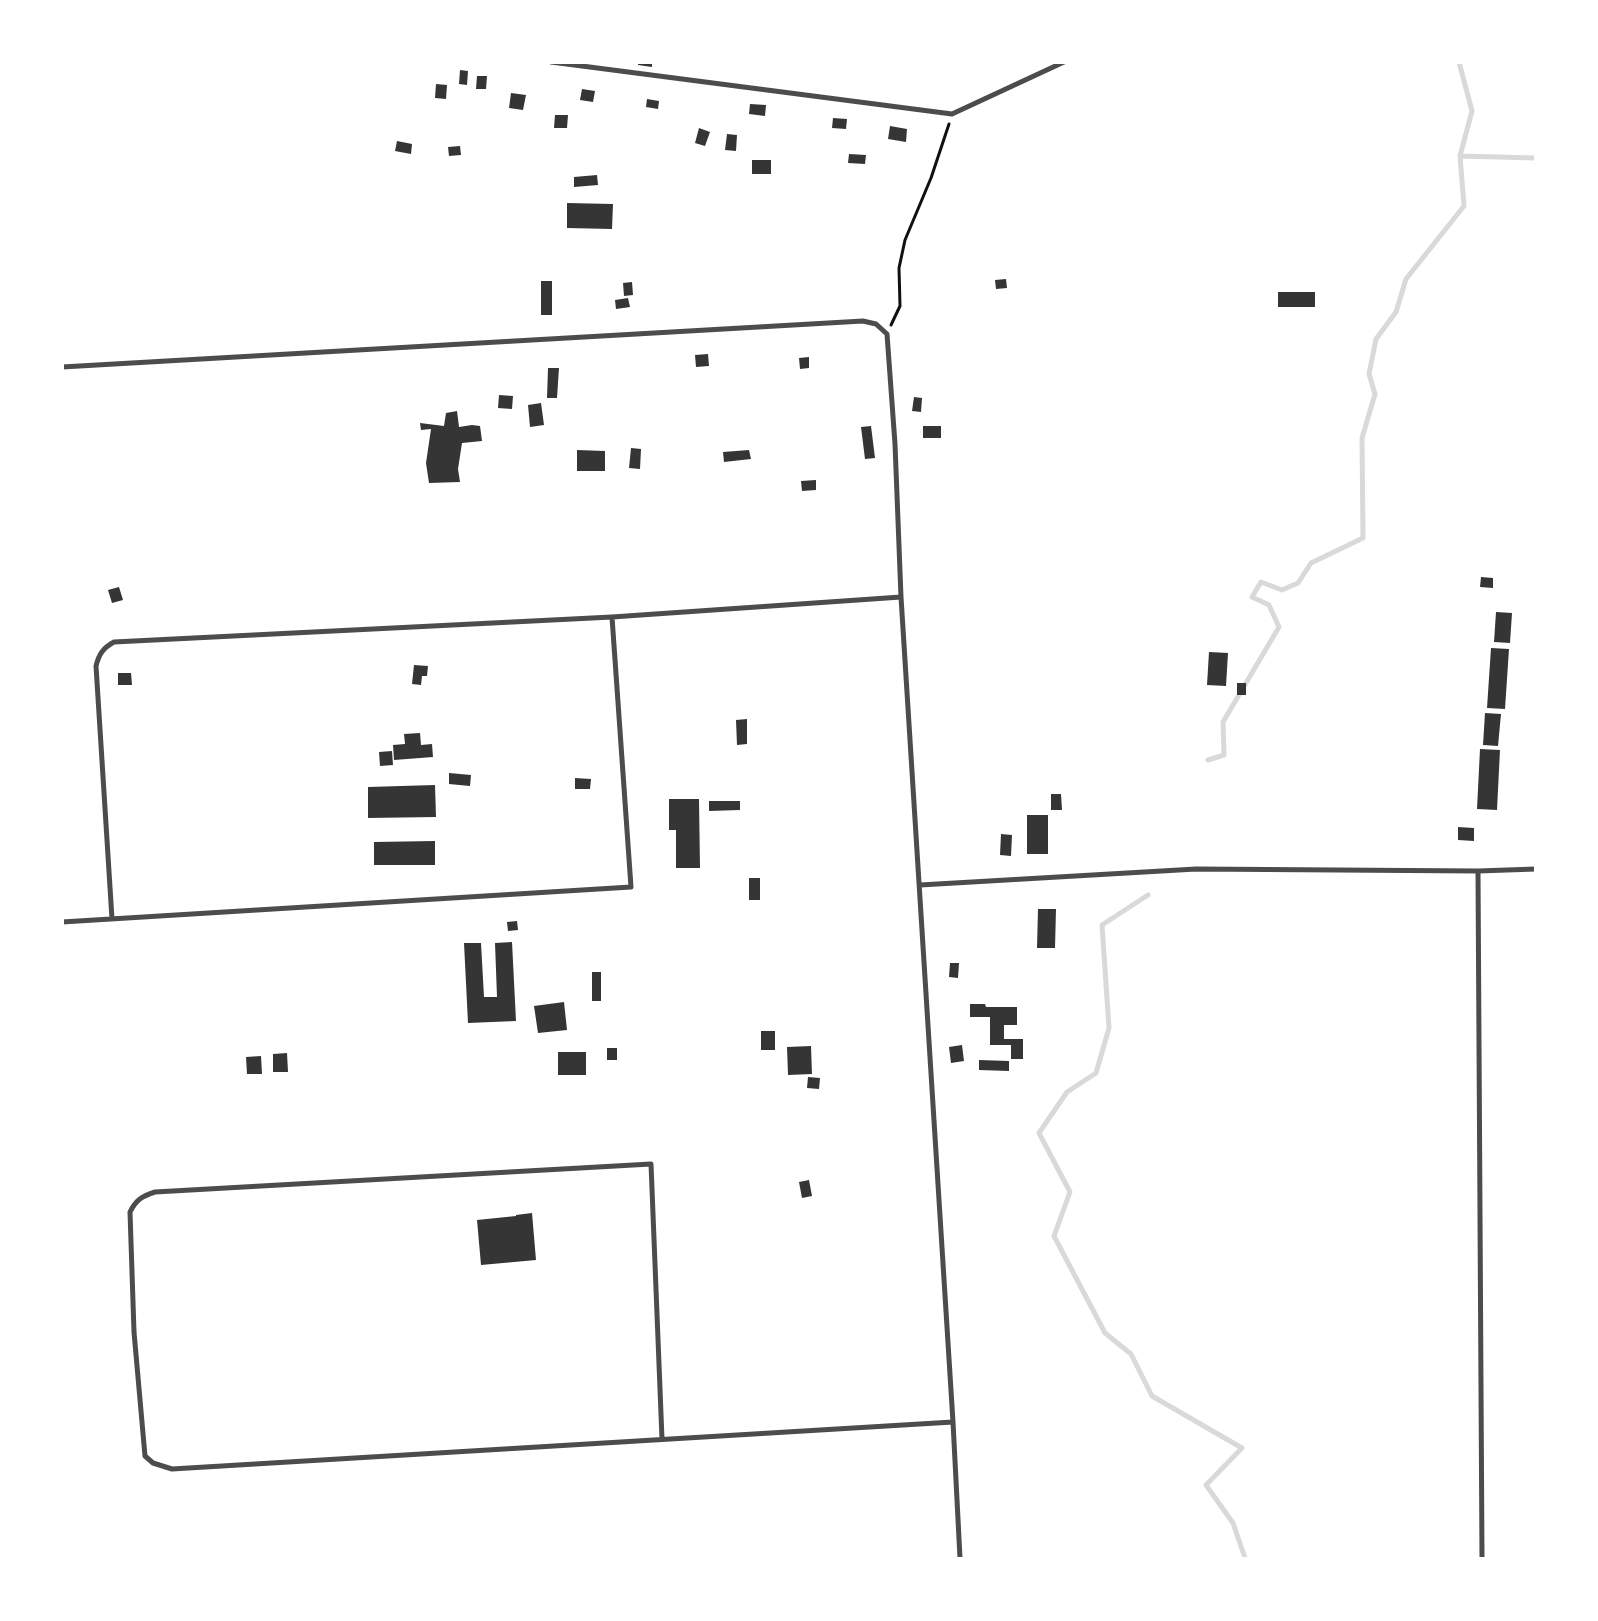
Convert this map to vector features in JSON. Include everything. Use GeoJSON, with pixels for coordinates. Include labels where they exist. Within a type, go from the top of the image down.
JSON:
{"type":"FeatureCollection","features":[{"type":"Feature","properties":{"kind":"street"},"geometry":{"type":"LineString","coordinates":[[551,62],[952,114],[1064,62]]}},
{"type":"Feature","properties":{"kind":"street"},"geometry":{"type":"LineString","coordinates":[[62,367],[863,321],[876,324],[887,334],[895,444],[901,597],[960,1558]]}},
{"type":"Feature","properties":{"kind":"street"},"geometry":{"type":"LineString","coordinates":[[112,920],[96,666],[98,655],[106,646],[114,642],[612,617],[901,597]]}},
{"type":"Feature","properties":{"kind":"street"},"geometry":{"type":"LineString","coordinates":[[62,922],[631,887],[612,617]]}},
{"type":"Feature","properties":{"kind":"street"},"geometry":{"type":"LineString","coordinates":[[920,884],[1196,869],[1478,871],[1536,869]]}},
{"type":"Feature","properties":{"kind":"street"},"geometry":{"type":"LineString","coordinates":[[1478,871],[1482,1558]]}},
{"type":"Feature","properties":{"kind":"street"},"geometry":{"type":"LineString","coordinates":[[662,1439],[651,1164],[155,1192],[144,1195],[135,1202],[130,1212],[134,1332],[145,1456],[161,1466],[172,1469],[953,1422]]}},
{"type":"Feature","properties":{"kind":"path"},"geometry":{"type":"LineString","coordinates":[[887,334],[900,306],[899,268],[904,240],[932,178],[952,114]]}},
{"type":"Feature","properties":{"kind":"building"},"geometry":{"type":"Polygon","coordinates":[[[638,62],[652,62],[652,67],[638,65],[638,62]]]}},
{"type":"Feature","properties":{"kind":"building"},"geometry":{"type":"Polygon","coordinates":[[[460,70],[468,71],[467,85],[459,84],[460,70]]]}},
{"type":"Feature","properties":{"kind":"building"},"geometry":{"type":"Polygon","coordinates":[[[477,76],[487,76],[486,89],[476,89],[477,76]]]}},
{"type":"Feature","properties":{"kind":"building"},"geometry":{"type":"Polygon","coordinates":[[[436,84],[447,85],[446,99],[435,98],[436,84]]]}},
{"type":"Feature","properties":{"kind":"building"},"geometry":{"type":"Polygon","coordinates":[[[582,89],[595,91],[593,102],[580,100],[582,89]]]}},
{"type":"Feature","properties":{"kind":"building"},"geometry":{"type":"Polygon","coordinates":[[[511,93],[526,95],[523,110],[509,108],[511,93]]]}},
{"type":"Feature","properties":{"kind":"building"},"geometry":{"type":"Polygon","coordinates":[[[647,99],[659,101],[658,109],[646,107],[647,99]]]}},
{"type":"Feature","properties":{"kind":"building"},"geometry":{"type":"Polygon","coordinates":[[[750,104],[766,105],[765,116],[749,114],[750,104]]]}},
{"type":"Feature","properties":{"kind":"building"},"geometry":{"type":"Polygon","coordinates":[[[555,115],[568,115],[567,128],[554,128],[555,115]]]}},
{"type":"Feature","properties":{"kind":"building"},"geometry":{"type":"Polygon","coordinates":[[[833,118],[847,119],[846,129],[832,128],[833,118]]]}},
{"type":"Feature","properties":{"kind":"building"},"geometry":{"type":"Polygon","coordinates":[[[890,126],[907,129],[906,142],[888,139],[890,126]]]}},
{"type":"Feature","properties":{"kind":"building"},"geometry":{"type":"Polygon","coordinates":[[[699,128],[710,132],[705,146],[695,143],[699,128]]]}},
{"type":"Feature","properties":{"kind":"building"},"geometry":{"type":"Polygon","coordinates":[[[727,134],[737,135],[736,151],[725,150],[727,134]]]}},
{"type":"Feature","properties":{"kind":"building"},"geometry":{"type":"Polygon","coordinates":[[[397,141],[412,144],[411,154],[395,151],[397,141]]]}},
{"type":"Feature","properties":{"kind":"building"},"geometry":{"type":"Polygon","coordinates":[[[460,146],[461,155],[449,156],[448,147],[460,146]]]}},
{"type":"Feature","properties":{"kind":"building"},"geometry":{"type":"Polygon","coordinates":[[[849,154],[866,155],[865,164],[848,163],[849,154]]]}},
{"type":"Feature","properties":{"kind":"building"},"geometry":{"type":"Polygon","coordinates":[[[752,160],[771,160],[771,174],[752,174],[752,160]]]}},
{"type":"Feature","properties":{"kind":"building"},"geometry":{"type":"Polygon","coordinates":[[[597,175],[598,185],[574,187],[574,177],[597,175]]]}},
{"type":"Feature","properties":{"kind":"building"},"geometry":{"type":"Polygon","coordinates":[[[567,203],[613,204],[612,229],[567,228],[567,203]]]}},
{"type":"Feature","properties":{"kind":"building"},"geometry":{"type":"Polygon","coordinates":[[[1006,279],[1007,288],[996,289],[995,280],[1006,279]]]}},
{"type":"Feature","properties":{"kind":"building"},"geometry":{"type":"Polygon","coordinates":[[[541,281],[552,281],[552,315],[541,315],[541,281]]]}},
{"type":"Feature","properties":{"kind":"building"},"geometry":{"type":"Polygon","coordinates":[[[632,282],[633,295],[624,296],[623,283],[632,282]]]}},
{"type":"Feature","properties":{"kind":"building"},"geometry":{"type":"Polygon","coordinates":[[[1278,292],[1315,292],[1315,307],[1278,307],[1278,292]]]}},
{"type":"Feature","properties":{"kind":"building"},"geometry":{"type":"Polygon","coordinates":[[[628,298],[630,307],[616,309],[615,300],[628,298]]]}},
{"type":"Feature","properties":{"kind":"building"},"geometry":{"type":"Polygon","coordinates":[[[708,354],[709,366],[696,367],[695,355],[708,354]]]}},
{"type":"Feature","properties":{"kind":"building"},"geometry":{"type":"Polygon","coordinates":[[[809,357],[809,368],[800,369],[799,358],[809,357]]]}},
{"type":"Feature","properties":{"kind":"building"},"geometry":{"type":"Polygon","coordinates":[[[548,368],[559,368],[557,398],[547,398],[548,368]]]}},
{"type":"Feature","properties":{"kind":"building"},"geometry":{"type":"Polygon","coordinates":[[[499,395],[513,396],[512,409],[498,408],[499,395]]]}},
{"type":"Feature","properties":{"kind":"building"},"geometry":{"type":"Polygon","coordinates":[[[914,397],[922,398],[921,412],[912,411],[914,397]]]}},
{"type":"Feature","properties":{"kind":"building"},"geometry":{"type":"Polygon","coordinates":[[[541,403],[544,425],[530,427],[528,405],[541,403]]]}},
{"type":"Feature","properties":{"kind":"building"},"geometry":{"type":"Polygon","coordinates":[[[457,411],[459,427],[480,426],[482,441],[462,443],[458,469],[460,482],[429,483],[426,463],[431,429],[421,430],[420,423],[444,426],[446,413],[457,411]]]}},
{"type":"Feature","properties":{"kind":"building"},"geometry":{"type":"Polygon","coordinates":[[[871,426],[875,458],[865,459],[861,427],[871,426]]]}},
{"type":"Feature","properties":{"kind":"building"},"geometry":{"type":"Polygon","coordinates":[[[923,426],[941,426],[941,438],[923,438],[923,426]]]}},
{"type":"Feature","properties":{"kind":"building"},"geometry":{"type":"Polygon","coordinates":[[[631,448],[641,449],[640,469],[629,468],[631,448]]]}},
{"type":"Feature","properties":{"kind":"building"},"geometry":{"type":"Polygon","coordinates":[[[577,450],[605,451],[605,471],[577,471],[577,450]]]}},
{"type":"Feature","properties":{"kind":"building"},"geometry":{"type":"Polygon","coordinates":[[[749,450],[751,459],[724,462],[723,452],[749,450]]]}},
{"type":"Feature","properties":{"kind":"building"},"geometry":{"type":"Polygon","coordinates":[[[816,480],[816,490],[802,491],[801,481],[816,480]]]}},
{"type":"Feature","properties":{"kind":"building"},"geometry":{"type":"Polygon","coordinates":[[[1481,577],[1493,578],[1493,588],[1480,587],[1481,577]]]}},
{"type":"Feature","properties":{"kind":"building"},"geometry":{"type":"Polygon","coordinates":[[[119,587],[123,600],[112,603],[108,590],[119,587]]]}},
{"type":"Feature","properties":{"kind":"building"},"geometry":{"type":"Polygon","coordinates":[[[1496,612],[1512,613],[1510,643],[1494,642],[1496,612]]]}},
{"type":"Feature","properties":{"kind":"building"},"geometry":{"type":"Polygon","coordinates":[[[1491,648],[1509,649],[1505,709],[1487,708],[1491,648]]]}},
{"type":"Feature","properties":{"kind":"building"},"geometry":{"type":"Polygon","coordinates":[[[1209,652],[1228,653],[1226,686],[1207,685],[1209,652]]]}},
{"type":"Feature","properties":{"kind":"building"},"geometry":{"type":"Polygon","coordinates":[[[414,665],[428,666],[427,676],[422,676],[421,685],[412,684],[414,665]]]}},
{"type":"Feature","properties":{"kind":"building"},"geometry":{"type":"Polygon","coordinates":[[[118,673],[131,673],[132,685],[118,685],[118,673]]]}},
{"type":"Feature","properties":{"kind":"building"},"geometry":{"type":"Polygon","coordinates":[[[1237,683],[1246,683],[1246,695],[1237,695],[1237,683]]]}},
{"type":"Feature","properties":{"kind":"building"},"geometry":{"type":"Polygon","coordinates":[[[1485,713],[1501,714],[1498,746],[1483,745],[1485,713]]]}},
{"type":"Feature","properties":{"kind":"building"},"geometry":{"type":"Polygon","coordinates":[[[747,719],[747,744],[737,745],[736,720],[747,719]]]}},
{"type":"Feature","properties":{"kind":"building"},"geometry":{"type":"Polygon","coordinates":[[[420,733],[421,745],[432,744],[433,757],[394,760],[393,745],[405,744],[404,734],[420,733]]]}},
{"type":"Feature","properties":{"kind":"building"},"geometry":{"type":"Polygon","coordinates":[[[1480,749],[1500,750],[1497,810],[1477,809],[1480,749]]]}},
{"type":"Feature","properties":{"kind":"building"},"geometry":{"type":"Polygon","coordinates":[[[392,751],[393,765],[380,766],[379,752],[392,751]]]}},
{"type":"Feature","properties":{"kind":"building"},"geometry":{"type":"Polygon","coordinates":[[[449,773],[471,775],[470,786],[449,784],[449,773]]]}},
{"type":"Feature","properties":{"kind":"building"},"geometry":{"type":"Polygon","coordinates":[[[575,778],[591,779],[590,789],[575,789],[575,778]]]}},
{"type":"Feature","properties":{"kind":"building"},"geometry":{"type":"Polygon","coordinates":[[[435,785],[436,817],[368,818],[368,787],[435,785]]]}},
{"type":"Feature","properties":{"kind":"building"},"geometry":{"type":"Polygon","coordinates":[[[1051,794],[1061,794],[1062,810],[1051,810],[1051,794]]]}},
{"type":"Feature","properties":{"kind":"building"},"geometry":{"type":"Polygon","coordinates":[[[669,799],[699,799],[700,868],[676,868],[676,830],[669,830],[669,799]]]}},
{"type":"Feature","properties":{"kind":"building"},"geometry":{"type":"Polygon","coordinates":[[[709,801],[740,801],[740,810],[709,811],[709,801]]]}},
{"type":"Feature","properties":{"kind":"building"},"geometry":{"type":"Polygon","coordinates":[[[1027,815],[1048,815],[1048,854],[1027,854],[1027,815]]]}},
{"type":"Feature","properties":{"kind":"building"},"geometry":{"type":"Polygon","coordinates":[[[1458,827],[1474,828],[1474,841],[1458,840],[1458,827]]]}},
{"type":"Feature","properties":{"kind":"building"},"geometry":{"type":"Polygon","coordinates":[[[1001,834],[1012,835],[1011,856],[1000,855],[1001,834]]]}},
{"type":"Feature","properties":{"kind":"building"},"geometry":{"type":"Polygon","coordinates":[[[435,841],[435,865],[374,865],[374,842],[435,841]]]}},
{"type":"Feature","properties":{"kind":"building"},"geometry":{"type":"Polygon","coordinates":[[[749,878],[760,878],[760,900],[749,900],[749,878]]]}},
{"type":"Feature","properties":{"kind":"building"},"geometry":{"type":"Polygon","coordinates":[[[1038,909],[1056,909],[1055,948],[1037,948],[1038,909]]]}},
{"type":"Feature","properties":{"kind":"building"},"geometry":{"type":"Polygon","coordinates":[[[517,921],[518,930],[508,931],[507,922],[517,921]]]}},
{"type":"Feature","properties":{"kind":"building"},"geometry":{"type":"Polygon","coordinates":[[[512,942],[516,1021],[468,1023],[464,943],[481,943],[484,997],[497,997],[495,943],[512,942]]]}},
{"type":"Feature","properties":{"kind":"building"},"geometry":{"type":"Polygon","coordinates":[[[950,963],[959,963],[958,978],[949,977],[950,963]]]}},
{"type":"Feature","properties":{"kind":"building"},"geometry":{"type":"Polygon","coordinates":[[[592,972],[601,972],[601,1001],[592,1001],[592,972]]]}},
{"type":"Feature","properties":{"kind":"building"},"geometry":{"type":"Polygon","coordinates":[[[564,1002],[567,1030],[538,1033],[534,1006],[564,1002]]]}},
{"type":"Feature","properties":{"kind":"building"},"geometry":{"type":"Polygon","coordinates":[[[970,1004],[985,1004],[986,1007],[1017,1007],[1017,1025],[1004,1025],[1004,1039],[1023,1039],[1023,1059],[1011,1059],[1011,1045],[990,1045],[990,1017],[970,1017],[970,1004]]]}},
{"type":"Feature","properties":{"kind":"building"},"geometry":{"type":"Polygon","coordinates":[[[761,1031],[775,1031],[775,1050],[761,1050],[761,1031]]]}},
{"type":"Feature","properties":{"kind":"building"},"geometry":{"type":"Polygon","coordinates":[[[962,1045],[964,1061],[951,1063],[949,1047],[962,1045]]]}},
{"type":"Feature","properties":{"kind":"building"},"geometry":{"type":"Polygon","coordinates":[[[811,1046],[812,1074],[788,1075],[787,1047],[811,1046]]]}},
{"type":"Feature","properties":{"kind":"building"},"geometry":{"type":"Polygon","coordinates":[[[607,1048],[617,1048],[617,1060],[607,1060],[607,1048]]]}},
{"type":"Feature","properties":{"kind":"building"},"geometry":{"type":"Polygon","coordinates":[[[558,1052],[586,1052],[586,1075],[558,1075],[558,1052]]]}},
{"type":"Feature","properties":{"kind":"building"},"geometry":{"type":"Polygon","coordinates":[[[287,1053],[288,1072],[273,1072],[273,1054],[287,1053]]]}},
{"type":"Feature","properties":{"kind":"building"},"geometry":{"type":"Polygon","coordinates":[[[261,1056],[262,1074],[247,1074],[246,1057],[261,1056]]]}},
{"type":"Feature","properties":{"kind":"building"},"geometry":{"type":"Polygon","coordinates":[[[979,1060],[1009,1061],[1009,1071],[979,1070],[979,1060]]]}},
{"type":"Feature","properties":{"kind":"building"},"geometry":{"type":"Polygon","coordinates":[[[808,1077],[820,1078],[819,1089],[807,1088],[808,1077]]]}},
{"type":"Feature","properties":{"kind":"building"},"geometry":{"type":"Polygon","coordinates":[[[809,1180],[812,1196],[802,1198],[799,1182],[809,1180]]]}},
{"type":"Feature","properties":{"kind":"building"},"geometry":{"type":"Polygon","coordinates":[[[532,1213],[536,1260],[481,1265],[477,1220],[532,1213]]]}},
{"type":"Feature","properties":{"kind":"waterway"},"geometry":{"type":"LineString","coordinates":[[1208,760],[1224,755],[1223,722],[1279,627],[1269,605],[1252,597],[1261,582],[1282,590],[1298,583],[1311,563],[1363,538],[1362,438],[1375,394],[1369,374],[1376,339],[1396,312],[1406,279],[1464,206],[1460,156],[1472,111],[1459,62]]}},
{"type":"Feature","properties":{"kind":"waterway"},"geometry":{"type":"LineString","coordinates":[[1460,156],[1536,158]]}},
{"type":"Feature","properties":{"kind":"waterway"},"geometry":{"type":"LineString","coordinates":[[1148,895],[1102,925],[1109,1028],[1096,1073],[1067,1092],[1039,1133],[1070,1192],[1054,1236],[1105,1333],[1131,1354],[1152,1396],[1242,1448],[1206,1485],[1233,1523],[1245,1558]]}}]}
